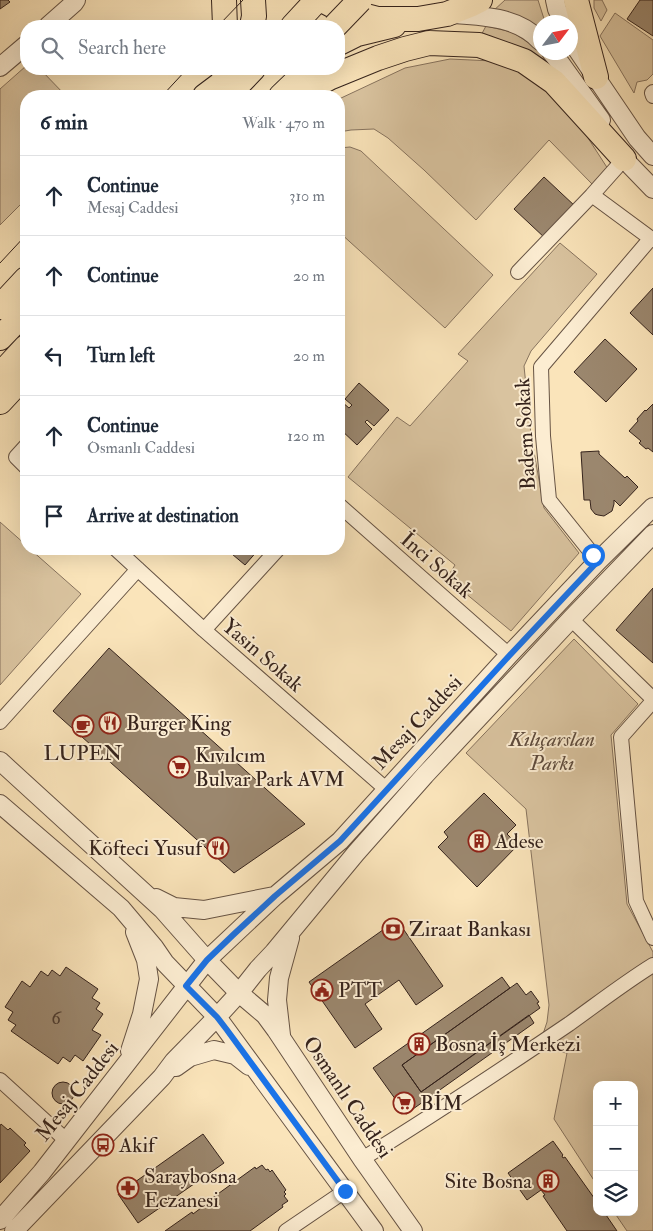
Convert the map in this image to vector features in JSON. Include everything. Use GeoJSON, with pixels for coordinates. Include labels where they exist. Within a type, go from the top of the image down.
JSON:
{"type":"FeatureCollection","features":[{"type":"Feature","properties":{"kind":"highway"},"geometry":{"type":"LineString","coordinates":[[224,0],[225,20]]}},
{"type":"Feature","properties":{"kind":"highway"},"geometry":{"type":"LineString","coordinates":[[253,0],[253,20]]}},
{"type":"Feature","properties":{"kind":"highway"},"geometry":{"type":"LineString","coordinates":[[299,20],[317,0]]}},
{"type":"Feature","properties":{"kind":"highway"},"geometry":{"type":"LineString","coordinates":[[322,0],[339,9],[378,18],[418,19]]}},
{"type":"Feature","properties":{"kind":"highway"},"geometry":{"type":"LineString","coordinates":[[341,20],[360,0]]}},
{"type":"Feature","properties":{"kind":"highway"},"geometry":{"type":"LineString","coordinates":[[345,39],[357,34],[446,14],[480,0]]}},
{"type":"Feature","properties":{"kind":"highway"},"geometry":{"type":"LineString","coordinates":[[576,0],[596,77]]}},
{"type":"Feature","properties":{"kind":"highway"},"geometry":{"type":"LineString","coordinates":[[345,71],[378,58],[429,43],[479,45],[524,60],[554,82],[624,159]]}},
{"type":"Feature","properties":{"kind":"highway"},"geometry":{"type":"LineString","coordinates":[[198,90],[212,75]]}},
{"type":"Feature","properties":{"kind":"highway"},"geometry":{"type":"LineString","coordinates":[[214,90],[221,84],[227,75]]}},
{"type":"Feature","properties":{"kind":"highway"},"geometry":{"type":"LineString","coordinates":[[233,90],[247,75]]}},
{"type":"Feature","properties":{"kind":"highway"},"geometry":{"type":"LineString","coordinates":[[274,90],[288,75]]}},
{"type":"Feature","properties":{"kind":"highway"},"geometry":{"type":"LineString","coordinates":[[288,90],[303,75]]}},
{"type":"Feature","properties":{"kind":"highway"},"geometry":{"type":"LineString","coordinates":[[307,90],[336,75]]}},
{"type":"Feature","properties":{"kind":"highway"},"geometry":{"type":"LineString","coordinates":[[0,307],[20,285]]}},
{"type":"Feature","properties":{"kind":"highway"},"geometry":{"type":"LineString","coordinates":[[0,338],[20,317]]}},
{"type":"Feature","properties":{"kind":"highway"},"geometry":{"type":"LineString","coordinates":[[0,375],[20,354]]}},
{"type":"Feature","properties":{"kind":"highway"},"geometry":{"type":"LineString","coordinates":[[0,402],[20,380]]}},
{"type":"Feature","properties":{"kind":"street"},"geometry":{"type":"LineString","coordinates":[[55,20],[76,0]]}},
{"type":"Feature","properties":{"kind":"street"},"geometry":{"type":"LineString","coordinates":[[555,0],[560,15]]}},
{"type":"Feature","properties":{"kind":"street"},"geometry":{"type":"LineString","coordinates":[[446,14],[502,19],[533,33]]}},
{"type":"Feature","properties":{"kind":"street"},"geometry":{"type":"LineString","coordinates":[[0,67],[20,50]]}},
{"type":"Feature","properties":{"kind":"street"},"geometry":{"type":"LineString","coordinates":[[578,51],[637,138],[653,156]]}},
{"type":"Feature","properties":{"kind":"street"},"geometry":{"type":"LineString","coordinates":[[558,60],[606,127],[624,159],[653,189]]}},
{"type":"Feature","properties":{"kind":"street"},"geometry":{"type":"LineString","coordinates":[[518,272],[624,159]]}},
{"type":"Feature","properties":{"kind":"street","name":"Badem Sokak"},"geometry":{"type":"LineString","coordinates":[[592,195],[652,239],[540,367],[543,436],[549,500],[598,561]]}},
{"type":"Feature","properties":{"kind":"street","name":"Mesaj Caddesi"},"geometry":{"type":"LineString","coordinates":[[0,1220],[67,1141],[207,960],[275,896],[340,841],[598,561],[653,507]]}},
{"type":"Feature","properties":{"kind":"street","name":"İnci Sokak"},"geometry":{"type":"LineString","coordinates":[[345,510],[509,656]]}},
{"type":"Feature","properties":{"kind":"street","name":"Mesaj Caddesi"},"geometry":{"type":"LineString","coordinates":[[217,1017],[425,775],[570,619],[652,536]]}},
{"type":"Feature","properties":{"kind":"street","name":"Yasin Sokak"},"geometry":{"type":"LineString","coordinates":[[123,555],[204,630],[386,789]]}},
{"type":"Feature","properties":{"kind":"street"},"geometry":{"type":"LineString","coordinates":[[204,630],[273,555]]}},
{"type":"Feature","properties":{"kind":"street"},"geometry":{"type":"LineString","coordinates":[[0,722],[138,569]]}},
{"type":"Feature","properties":{"kind":"street"},"geometry":{"type":"LineString","coordinates":[[570,619],[653,700],[621,737],[636,901],[653,937]]}},
{"type":"Feature","properties":{"kind":"street"},"geometry":{"type":"LineString","coordinates":[[0,761],[168,915],[207,960]]}},
{"type":"Feature","properties":{"kind":"street"},"geometry":{"type":"LineString","coordinates":[[0,804],[121,908],[165,963],[217,1017],[373,1231]]}},
{"type":"Feature","properties":{"kind":"street"},"geometry":{"type":"LineString","coordinates":[[145,894],[174,906],[204,910],[275,896]]}},
{"type":"Feature","properties":{"kind":"street"},"geometry":{"type":"LineString","coordinates":[[121,908],[146,960],[148,979],[142,1014],[126,1065]]}},
{"type":"Feature","properties":{"kind":"street"},"geometry":{"type":"LineString","coordinates":[[282,1038],[276,1000],[279,978],[291,932]]}},
{"type":"Feature","properties":{"kind":"street","name":"Osmanlı Caddesi"},"geometry":{"type":"LineString","coordinates":[[207,960],[264,1016],[282,1038],[362,1159],[413,1231]]}},
{"type":"Feature","properties":{"kind":"street"},"geometry":{"type":"LineString","coordinates":[[362,1159],[525,1054],[653,965]]}},
{"type":"Feature","properties":{"kind":"street"},"geometry":{"type":"LineString","coordinates":[[14,1231],[217,1017]]}},
{"type":"Feature","properties":{"kind":"street"},"geometry":{"type":"LineString","coordinates":[[162,1077],[190,1057],[214,1050],[235,1055],[259,1074]]}},
{"type":"Feature","properties":{"kind":"street"},"geometry":{"type":"LineString","coordinates":[[0,1080],[67,1141]]}},
{"type":"Feature","properties":{"kind":"street"},"geometry":{"type":"LineString","coordinates":[[286,1231],[345,1191]]}},
{"type":"Feature","properties":{"kind":"green space"},"geometry":{"type":"Polygon","coordinates":[[[505,0],[538,0],[543,15],[533,15],[533,29],[492,12],[505,0]]]}},
{"type":"Feature","properties":{"kind":"green space"},"geometry":{"type":"Polygon","coordinates":[[[594,0],[602,0],[607,10],[601,21],[594,8],[594,0]]]}},
{"type":"Feature","properties":{"kind":"green space"},"geometry":{"type":"Polygon","coordinates":[[[615,13],[653,40],[653,74],[647,80],[637,82],[634,93],[600,36],[615,13]]]}},
{"type":"Feature","properties":{"kind":"green space"},"geometry":{"type":"Polygon","coordinates":[[[486,26],[512,32],[533,46],[533,60],[479,39],[486,26]]]}},
{"type":"Feature","properties":{"kind":"green space"},"geometry":{"type":"Polygon","coordinates":[[[450,59],[493,61],[521,70],[570,110],[608,169],[592,184],[549,140],[476,220],[388,138],[374,129],[345,131],[345,96],[405,68],[450,59]]]}},
{"type":"Feature","properties":{"kind":"green space"},"geometry":{"type":"Polygon","coordinates":[[[533,60],[548,60],[554,68],[533,60]]]}},
{"type":"Feature","properties":{"kind":"green space"},"geometry":{"type":"Polygon","coordinates":[[[20,71],[20,75],[46,75],[60,90],[20,90],[20,205],[0,225],[0,89],[20,71]]]}},
{"type":"Feature","properties":{"kind":"green space"},"geometry":{"type":"Polygon","coordinates":[[[345,147],[350,147],[361,151],[493,275],[445,328],[345,237],[345,147]]]}},
{"type":"Feature","properties":{"kind":"green space"},"geometry":{"type":"Polygon","coordinates":[[[560,243],[597,274],[531,351],[524,366],[531,435],[544,508],[579,553],[511,631],[447,578],[455,565],[348,477],[397,417],[410,426],[468,361],[458,354],[560,243]]]}},
{"type":"Feature","properties":{"kind":"green space"},"geometry":{"type":"Polygon","coordinates":[[[0,522],[20,540],[20,555],[37,555],[81,594],[0,685],[0,522]]]}},
{"type":"Feature","properties":{"kind":"green space","name":"Kılıçarslan Parkı"},"geometry":{"type":"Polygon","coordinates":[[[574,639],[638,704],[611,735],[627,904],[653,952],[653,1231],[627,1231],[617,1216],[638,1216],[638,1081],[593,1081],[593,1179],[554,1119],[567,1053],[554,1051],[543,1034],[549,1005],[526,809],[466,753],[574,639]]]}},
{"type":"Feature","properties":{"kind":"building"},"geometry":{"type":"Polygon","coordinates":[[[0,0],[8,0],[10,2],[0,9],[0,0]]]}},
{"type":"Feature","properties":{"kind":"building"},"geometry":{"type":"Polygon","coordinates":[[[640,0],[653,0],[653,36],[627,19],[640,0]]]}},
{"type":"Feature","properties":{"kind":"building"},"geometry":{"type":"Polygon","coordinates":[[[544,177],[576,207],[546,239],[514,209],[544,177]]]}},
{"type":"Feature","properties":{"kind":"building"},"geometry":{"type":"Polygon","coordinates":[[[653,288],[653,335],[630,313],[653,288]]]}},
{"type":"Feature","properties":{"kind":"building"},"geometry":{"type":"Polygon","coordinates":[[[605,339],[637,369],[606,402],[574,372],[605,339]]]}},
{"type":"Feature","properties":{"kind":"building"},"geometry":{"type":"Polygon","coordinates":[[[359,383],[389,410],[374,426],[367,420],[365,422],[372,429],[357,445],[345,434],[345,405],[349,408],[352,405],[345,399],[359,383]]]}},
{"type":"Feature","properties":{"kind":"building"},"geometry":{"type":"Polygon","coordinates":[[[653,404],[653,452],[639,443],[641,441],[629,431],[645,410],[653,404]]]}},
{"type":"Feature","properties":{"kind":"building"},"geometry":{"type":"Polygon","coordinates":[[[599,451],[599,454],[625,478],[627,476],[638,487],[620,506],[614,500],[612,511],[604,516],[595,514],[591,509],[590,500],[584,500],[581,452],[599,451]]]}},
{"type":"Feature","properties":{"kind":"building"},"geometry":{"type":"Polygon","coordinates":[[[233,555],[254,555],[245,565],[233,555]]]}},
{"type":"Feature","properties":{"kind":"building"},"geometry":{"type":"Polygon","coordinates":[[[653,588],[653,663],[616,630],[653,588]]]}},
{"type":"Feature","properties":{"kind":"building","name":"Kıvılcım Bulvar Park AVM"},"geometry":{"type":"Polygon","coordinates":[[[109,648],[305,824],[234,873],[53,711],[109,648]]]}},
{"type":"Feature","properties":{"kind":"building","name":"Adese"},"geometry":{"type":"Polygon","coordinates":[[[484,793],[516,825],[507,834],[518,845],[477,887],[438,847],[448,837],[444,832],[484,793]]]}},
{"type":"Feature","properties":{"kind":"building"},"geometry":{"type":"Polygon","coordinates":[[[397,920],[443,986],[416,1005],[399,980],[365,1004],[382,1029],[355,1048],[309,982],[397,920]]]}},
{"type":"Feature","properties":{"kind":"building"},"geometry":{"type":"Polygon","coordinates":[[[66,967],[98,989],[92,998],[100,1003],[96,1009],[103,1014],[92,1030],[101,1035],[83,1061],[75,1055],[70,1062],[63,1057],[58,1064],[11,1031],[16,1025],[8,1020],[13,1012],[5,1007],[22,981],[30,987],[41,971],[48,976],[52,970],[60,976],[66,967]]]}},
{"type":"Feature","properties":{"kind":"building","name":"Bosna İş Merkezi"},"geometry":{"type":"Polygon","coordinates":[[[502,977],[510,988],[402,1065],[421,1092],[529,1015],[534,1023],[406,1114],[373,1068],[502,977]]]}},
{"type":"Feature","properties":{"kind":"building"},"geometry":{"type":"Polygon","coordinates":[[[517,983],[526,995],[531,991],[539,1002],[537,1003],[540,1008],[421,1092],[402,1065],[517,983]]]}},
{"type":"Feature","properties":{"kind":"building"},"geometry":{"type":"Polygon","coordinates":[[[63,1082],[73,1089],[74,1093],[67,1103],[63,1104],[53,1097],[52,1093],[59,1083],[63,1082]]]}},
{"type":"Feature","properties":{"kind":"building"},"geometry":{"type":"Polygon","coordinates":[[[1,1124],[8,1130],[10,1128],[26,1143],[24,1145],[30,1151],[0,1183],[0,1126],[1,1124]]]}},
{"type":"Feature","properties":{"kind":"building"},"geometry":{"type":"Polygon","coordinates":[[[203,1134],[224,1163],[138,1223],[118,1194],[203,1134]]]}},
{"type":"Feature","properties":{"kind":"building","name":"Site Bosna"},"geometry":{"type":"Polygon","coordinates":[[[553,1141],[563,1155],[563,1158],[565,1157],[593,1196],[593,1216],[607,1216],[617,1231],[567,1231],[543,1196],[545,1195],[541,1190],[527,1200],[508,1173],[553,1141]]]}},
{"type":"Feature","properties":{"kind":"building"},"geometry":{"type":"Polygon","coordinates":[[[262,1165],[270,1172],[272,1170],[286,1190],[284,1196],[288,1201],[282,1205],[283,1207],[250,1231],[165,1231],[192,1212],[193,1214],[255,1167],[256,1169],[262,1165]]]}},
{"type":"Feature","properties":{"kind":"tram line"},"geometry":{"type":"LineString","coordinates":[[224,20],[243,0]]}},
{"type":"Feature","properties":{"kind":"tram line"},"geometry":{"type":"LineString","coordinates":[[168,90],[181,75]]}},
{"type":"Feature","properties":{"kind":"tram line"},"geometry":{"type":"LineString","coordinates":[[0,263],[20,241]]}},
{"type":"Feature","properties":{"kind":"place","name":"Burger King"},"geometry":{"type":"Point","coordinates":[110,723]}},
{"type":"Feature","properties":{"kind":"place","name":"LUPEN"},"geometry":{"type":"Point","coordinates":[83,726]}},
{"type":"Feature","properties":{"kind":"place","name":"Kıvılcım Bulvar Park AVM"},"geometry":{"type":"Point","coordinates":[179,767]}},
{"type":"Feature","properties":{"kind":"place","name":"Adese"},"geometry":{"type":"Point","coordinates":[479,841]}},
{"type":"Feature","properties":{"kind":"place","name":"Köfteci Yusuf"},"geometry":{"type":"Point","coordinates":[218,848]}},
{"type":"Feature","properties":{"kind":"place","name":"Ziraat Bankası"},"geometry":{"type":"Point","coordinates":[393,929]}},
{"type":"Feature","properties":{"kind":"place","name":"PTT"},"geometry":{"type":"Point","coordinates":[322,990]}},
{"type":"Feature","properties":{"kind":"place","name":"Bosna İş Merkezi"},"geometry":{"type":"Point","coordinates":[419,1044]}},
{"type":"Feature","properties":{"kind":"place","name":"BİM"},"geometry":{"type":"Point","coordinates":[404,1103]}},
{"type":"Feature","properties":{"kind":"place","name":"Akif"},"geometry":{"type":"Point","coordinates":[103,1145]}},
{"type":"Feature","properties":{"kind":"place","name":"Site Bosna"},"geometry":{"type":"Point","coordinates":[548,1181]}},
{"type":"Feature","properties":{"kind":"place","name":"Saraybosna Eczanesi"},"geometry":{"type":"Point","coordinates":[128,1188]}},
{"type":"Feature","properties":{"kind":"route"},"geometry":{"type":"LineString","coordinates":[[345,1191],[217,1017],[186,986],[207,960],[233,935],[275,896],[340,841],[598,561],[593,555]]}}]}
